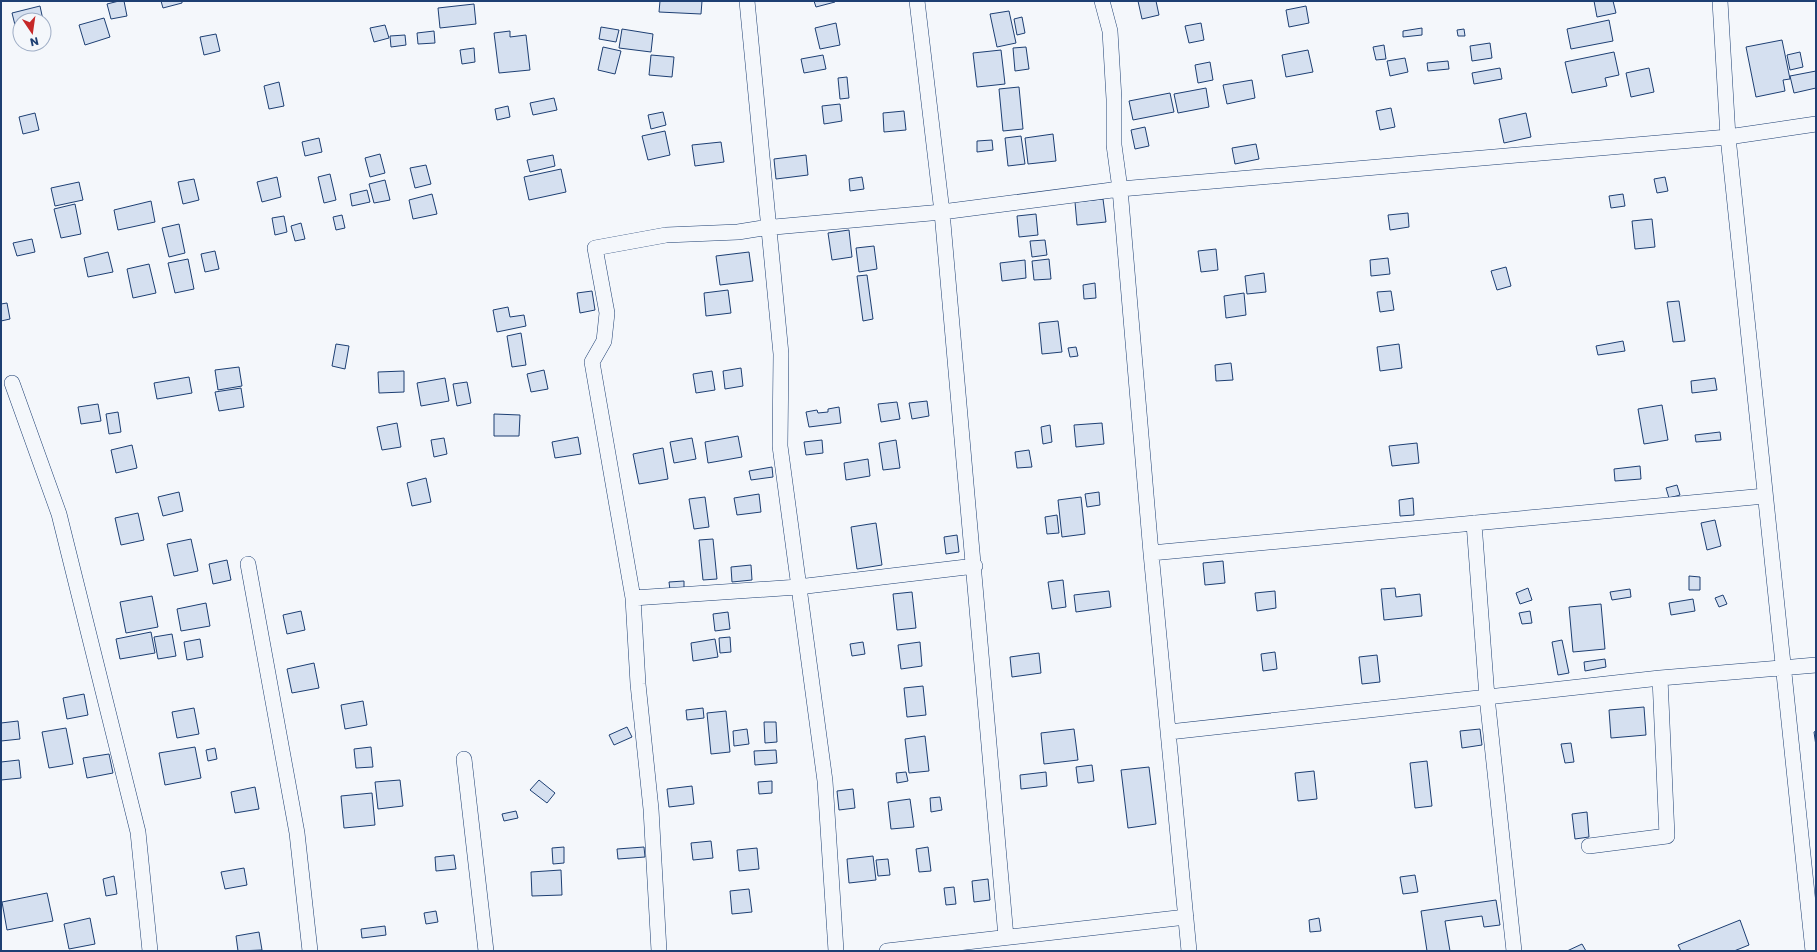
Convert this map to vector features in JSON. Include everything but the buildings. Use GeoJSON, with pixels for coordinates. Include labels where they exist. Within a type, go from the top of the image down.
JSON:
{"type":"FeatureCollection","features":[{"type":"Feature","properties":{"kind":"street"},"geometry":{"type":"LineString","coordinates":[[747,1],[770,227],[781,354],[780,446],[825,781],[836,951]]}},
{"type":"Feature","properties":{"kind":"street"},"geometry":{"type":"LineString","coordinates":[[917,1],[942,212],[1006,937]]}},
{"type":"Feature","properties":{"kind":"street"},"geometry":{"type":"LineString","coordinates":[[1102,1],[1110,31],[1114,99],[1114,145],[1120,189],[1151,553],[1189,951]]}},
{"type":"Feature","properties":{"kind":"street"},"geometry":{"type":"LineString","coordinates":[[1720,1],[1728,137],[1812,951]]}},
{"type":"Feature","properties":{"kind":"street"},"geometry":{"type":"LineString","coordinates":[[659,951],[651,809],[638,684],[633,598],[592,362],[604,341],[607,312],[595,248],[666,235],[738,232],[770,227],[942,212],[1120,189],[1728,137],[1816,124]]}},
{"type":"Feature","properties":{"kind":"street"},"geometry":{"type":"LineString","coordinates":[[12,383],[59,514],[138,832],[150,951]]}},
{"type":"Feature","properties":{"kind":"street"},"geometry":{"type":"LineString","coordinates":[[1151,553],[1765,496]]}},
{"type":"Feature","properties":{"kind":"street"},"geometry":{"type":"LineString","coordinates":[[1474,523],[1487,697],[1514,951]]}},
{"type":"Feature","properties":{"kind":"street"},"geometry":{"type":"LineString","coordinates":[[248,564],[297,833],[310,951]]}},
{"type":"Feature","properties":{"kind":"street"},"geometry":{"type":"LineString","coordinates":[[633,598],[798,587],[974,566]]}},
{"type":"Feature","properties":{"kind":"street"},"geometry":{"type":"LineString","coordinates":[[1169,732],[1660,678],[1816,665]]}},
{"type":"Feature","properties":{"kind":"street"},"geometry":{"type":"LineString","coordinates":[[1589,846],[1667,836],[1660,678]]}},
{"type":"Feature","properties":{"kind":"street"},"geometry":{"type":"LineString","coordinates":[[464,758],[486,951]]}},
{"type":"Feature","properties":{"kind":"street"},"geometry":{"type":"LineString","coordinates":[[887,951],[1186,917]]}}]}
